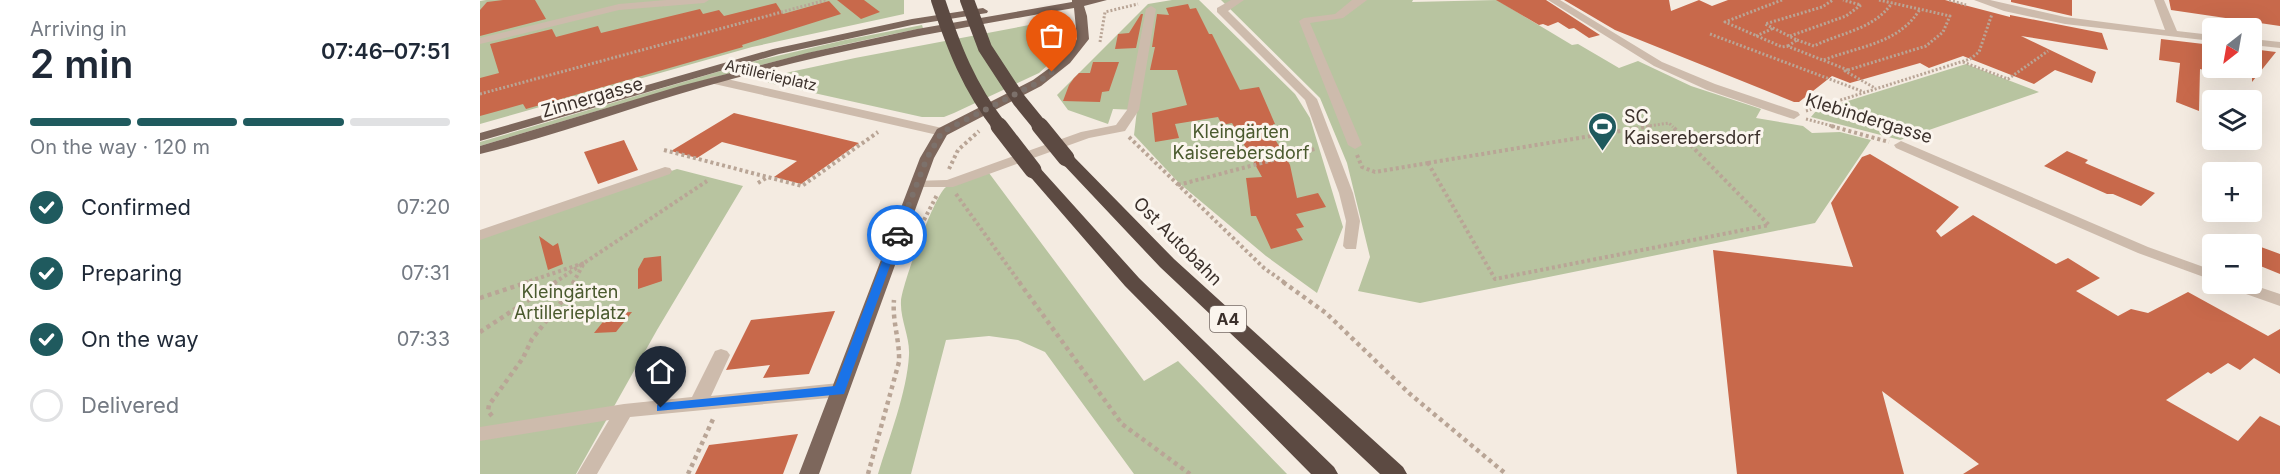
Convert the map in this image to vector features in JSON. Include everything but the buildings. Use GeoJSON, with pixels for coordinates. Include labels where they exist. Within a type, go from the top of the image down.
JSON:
{"type":"FeatureCollection","features":[{"type":"Feature","properties":{"kind":"highway","name":"A4"},"geometry":{"type":"LineString","coordinates":[[938,0],[956,54],[982,101],[1033,170],[1132,282],[1326,474]]}},
{"type":"Feature","properties":{"kind":"highway","name":"Ost Autobahn"},"geometry":{"type":"LineString","coordinates":[[967,0],[986,48],[1019,100],[1066,158],[1167,263],[1395,474]]}},
{"type":"Feature","properties":{"kind":"main road","name":"Artillerieplatz"},"geometry":{"type":"LineString","coordinates":[[712,75],[777,51],[912,22],[1046,0]]}},
{"type":"Feature","properties":{"kind":"main road"},"geometry":{"type":"LineString","coordinates":[[809,474],[896,235],[927,158],[942,132],[1037,83],[1066,61],[1083,39],[1078,2],[1102,0]]}},
{"type":"Feature","properties":{"kind":"main road","name":"Artillerieplatz"},"geometry":{"type":"LineString","coordinates":[[712,75],[882,39],[1078,2]]}},
{"type":"Feature","properties":{"kind":"main road","name":"Zinnergasse"},"geometry":{"type":"LineString","coordinates":[[480,137],[712,75]]}},
{"type":"Feature","properties":{"kind":"main road","name":"Zinnergasse"},"geometry":{"type":"LineString","coordinates":[[480,150],[712,75]]}},
{"type":"Feature","properties":{"kind":"street"},"geometry":{"type":"LineString","coordinates":[[480,41],[610,9],[704,0]]}},
{"type":"Feature","properties":{"kind":"street"},"geometry":{"type":"LineString","coordinates":[[1217,6],[1239,0]]}},
{"type":"Feature","properties":{"kind":"street"},"geometry":{"type":"LineString","coordinates":[[1355,145],[1304,21],[1339,16],[1345,13],[1351,4],[1362,0]]}},
{"type":"Feature","properties":{"kind":"street","name":"Klebindergasse"},"geometry":{"type":"LineString","coordinates":[[1553,0],[1659,64],[1711,87],[1794,115]]}},
{"type":"Feature","properties":{"kind":"street"},"geometry":{"type":"LineString","coordinates":[[1979,0],[2111,27],[2202,37]]}},
{"type":"Feature","properties":{"kind":"street"},"geometry":{"type":"LineString","coordinates":[[2159,0],[2172,33]]}},
{"type":"Feature","properties":{"kind":"street"},"geometry":{"type":"LineString","coordinates":[[918,184],[945,184],[1086,135],[1120,128],[1126,123],[1133,110],[1149,6]]}},
{"type":"Feature","properties":{"kind":"street"},"geometry":{"type":"LineString","coordinates":[[1217,6],[1311,99],[1329,145],[1353,221],[1351,246]]}},
{"type":"Feature","properties":{"kind":"street"},"geometry":{"type":"LineString","coordinates":[[2262,43],[2280,45]]}},
{"type":"Feature","properties":{"kind":"street"},"geometry":{"type":"LineString","coordinates":[[1616,54],[1633,50]]}},
{"type":"Feature","properties":{"kind":"street","name":"Artillerieplatz"},"geometry":{"type":"LineString","coordinates":[[712,75],[942,132]]}},
{"type":"Feature","properties":{"kind":"street","name":"Klebindergasse"},"geometry":{"type":"LineString","coordinates":[[1901,145],[2143,250],[2202,271]]}},
{"type":"Feature","properties":{"kind":"street"},"geometry":{"type":"LineString","coordinates":[[480,235],[665,171]]}},
{"type":"Feature","properties":{"kind":"street"},"geometry":{"type":"LineString","coordinates":[[2262,294],[2280,300]]}},
{"type":"Feature","properties":{"kind":"street"},"geometry":{"type":"LineString","coordinates":[[698,404],[721,355]]}},
{"type":"Feature","properties":{"kind":"street"},"geometry":{"type":"LineString","coordinates":[[483,434],[624,411],[839,390]]}},
{"type":"Feature","properties":{"kind":"street"},"geometry":{"type":"LineString","coordinates":[[587,474],[624,411]]}},
{"type":"Feature","properties":{"kind":"path"},"geometry":{"type":"LineString","coordinates":[[480,94],[826,0]]}},
{"type":"Feature","properties":{"kind":"path"},"geometry":{"type":"LineString","coordinates":[[1782,0],[1725,22],[1782,47],[1797,40]]}},
{"type":"Feature","properties":{"kind":"path"},"geometry":{"type":"LineString","coordinates":[[1833,0],[1822,7],[1765,24],[1814,46],[1833,36],[1880,20],[1892,3]]}},
{"type":"Feature","properties":{"kind":"path"},"geometry":{"type":"LineString","coordinates":[[1790,36],[1808,27],[1852,13],[1861,5],[1842,0]]}},
{"type":"Feature","properties":{"kind":"path"},"geometry":{"type":"LineString","coordinates":[[1787,46],[1848,70],[1922,48],[1943,32],[1950,16],[1879,0]]}},
{"type":"Feature","properties":{"kind":"path"},"geometry":{"type":"LineString","coordinates":[[1794,115],[1963,62],[1979,51],[1995,5]]}},
{"type":"Feature","properties":{"kind":"path"},"geometry":{"type":"LineString","coordinates":[[1099,45],[1104,29],[1105,12],[1149,6]]}},
{"type":"Feature","properties":{"kind":"path"},"geometry":{"type":"LineString","coordinates":[[1824,60],[1847,50],[1897,36],[1914,21],[1920,9]]}},
{"type":"Feature","properties":{"kind":"path"},"geometry":{"type":"LineString","coordinates":[[1755,36],[1773,28]]}},
{"type":"Feature","properties":{"kind":"path"},"geometry":{"type":"LineString","coordinates":[[1710,34],[1864,92]]}},
{"type":"Feature","properties":{"kind":"path"},"geometry":{"type":"LineString","coordinates":[[1963,62],[2008,79],[2048,51]]}},
{"type":"Feature","properties":{"kind":"path"},"geometry":{"type":"LineString","coordinates":[[1848,70],[1845,70],[1875,89]]}},
{"type":"Feature","properties":{"kind":"path","name":"Klebindergasse"},"geometry":{"type":"LineString","coordinates":[[1794,115],[1901,145]]}},
{"type":"Feature","properties":{"kind":"path"},"geometry":{"type":"LineString","coordinates":[[664,150],[802,186],[894,121]]}},
{"type":"Feature","properties":{"kind":"path"},"geometry":{"type":"LineString","coordinates":[[1355,145],[1362,167],[1375,172],[1428,163],[1669,123],[1769,225],[1495,279],[1428,163]]}},
{"type":"Feature","properties":{"kind":"path"},"geometry":{"type":"LineString","coordinates":[[919,230],[945,184],[958,150],[987,125]]}},
{"type":"Feature","properties":{"kind":"path"},"geometry":{"type":"LineString","coordinates":[[1120,128],[1177,186],[1264,268],[1326,313],[1410,394],[1506,474]]}},
{"type":"Feature","properties":{"kind":"path"},"geometry":{"type":"LineString","coordinates":[[1177,186],[1329,145]]}},
{"type":"Feature","properties":{"kind":"path"},"geometry":{"type":"LineString","coordinates":[[758,183],[766,177]]}},
{"type":"Feature","properties":{"kind":"path"},"geometry":{"type":"LineString","coordinates":[[480,332],[707,181]]}},
{"type":"Feature","properties":{"kind":"path"},"geometry":{"type":"LineString","coordinates":[[945,184],[1122,424],[1190,474]]}},
{"type":"Feature","properties":{"kind":"path"},"geometry":{"type":"LineString","coordinates":[[480,298],[584,263]]}},
{"type":"Feature","properties":{"kind":"path"},"geometry":{"type":"LineString","coordinates":[[483,434],[495,421],[488,411],[489,405],[523,358],[532,339],[567,295],[584,263]]}},
{"type":"Feature","properties":{"kind":"path"},"geometry":{"type":"LineString","coordinates":[[868,474],[899,362],[899,334],[893,309],[897,290]]}},
{"type":"Feature","properties":{"kind":"path"},"geometry":{"type":"LineString","coordinates":[[688,474],[722,402]]}},
{"type":"Feature","properties":{"kind":"green space"},"geometry":{"type":"Polygon","coordinates":[[[904,0],[904,14],[752,47],[480,124],[480,1],[904,0]]]}},
{"type":"Feature","properties":{"kind":"green space","name":"Kleingärten Kaiserebersdorf"},"geometry":{"type":"Polygon","coordinates":[[[1172,0],[1199,0],[1295,94],[1310,118],[1343,227],[1317,293],[1266,256],[1179,183],[1134,135],[1137,110],[1113,109],[1108,124],[1068,110],[1057,95],[1148,4],[1172,0]]]}},
{"type":"Feature","properties":{"kind":"green space","name":"SC Kaiserebersdorf"},"geometry":{"type":"Polygon","coordinates":[[[1221,0],[1413,0],[1412,2],[1497,0],[1572,45],[1578,44],[1619,68],[1638,61],[1691,86],[1761,109],[1756,118],[1803,126],[1812,133],[1840,132],[1871,140],[1815,223],[1420,303],[1358,291],[1370,257],[1347,163],[1320,98],[1221,0]]]}},
{"type":"Feature","properties":{"kind":"green space"},"geometry":{"type":"Polygon","coordinates":[[[1056,20],[1064,22],[1067,33],[1049,64],[1039,73],[944,117],[922,117],[769,83],[765,80],[790,72],[855,58],[1056,20]]]}},
{"type":"Feature","properties":{"kind":"green space"},"geometry":{"type":"Polygon","coordinates":[[[922,25],[923,28],[811,52],[700,81],[480,146],[480,142],[751,62],[922,25]]]}},
{"type":"Feature","properties":{"kind":"green space"},"geometry":{"type":"Polygon","coordinates":[[[1966,64],[2039,92],[1900,140],[1811,117],[1816,111],[1966,64]]]}},
{"type":"Feature","properties":{"kind":"green space","name":"Kleingärten Artillerieplatz"},"geometry":{"type":"Polygon","coordinates":[[[677,169],[743,186],[657,330],[576,474],[480,474],[480,237],[677,169]]]}},
{"type":"Feature","properties":{"kind":"green space"},"geometry":{"type":"Polygon","coordinates":[[[989,173],[1144,381],[1178,361],[1287,474],[1134,474],[1045,352],[1018,340],[989,336],[946,340],[911,474],[878,474],[897,415],[908,369],[909,348],[901,301],[919,241],[934,206],[946,187],[989,173]]]}},
{"type":"Feature","properties":{"kind":"way so far"},"geometry":{"type":"LineString","coordinates":[[897,235],[927,158],[942,132],[1037,83],[1052,72]]}},
{"type":"Feature","properties":{"kind":"place","name":"SC Kaiserebersdorf"},"geometry":{"type":"Point","coordinates":[1603,152]}},
{"type":"Feature","properties":{"kind":"route"},"geometry":{"type":"LineString","coordinates":[[661,408],[839,390],[897,235]]}}]}
